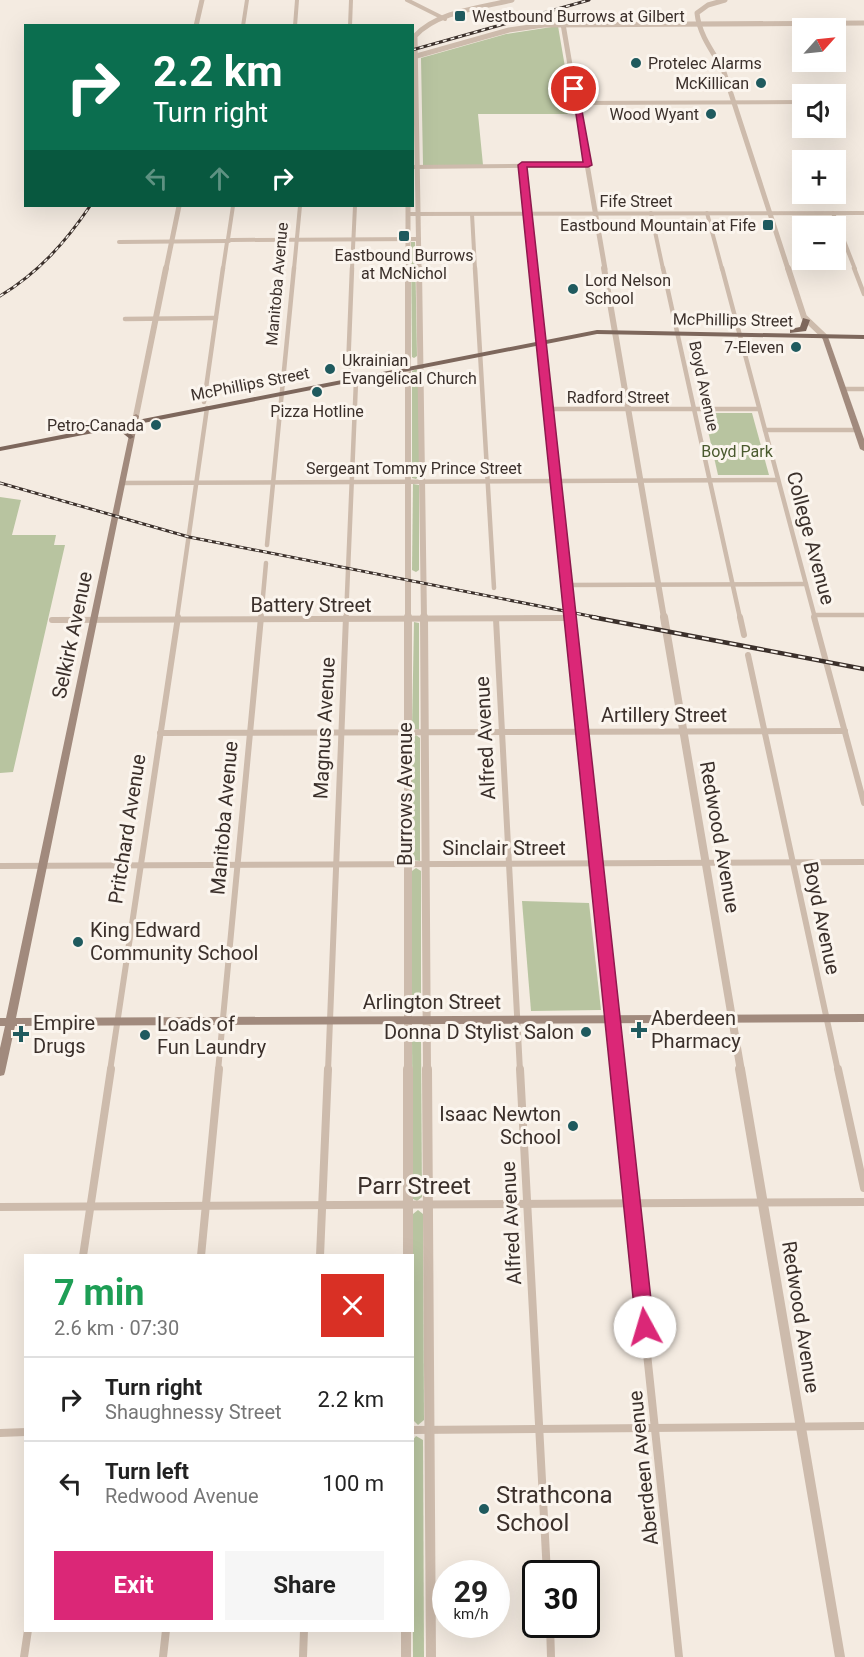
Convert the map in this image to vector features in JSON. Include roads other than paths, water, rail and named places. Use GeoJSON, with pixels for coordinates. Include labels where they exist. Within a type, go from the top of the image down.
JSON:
{"type":"FeatureCollection","features":[{"type":"Feature","properties":{"kind":"main road"},"geometry":{"type":"LineString","coordinates":[[793,331],[803,329],[806,320]]}},
{"type":"Feature","properties":{"kind":"main road","name":"McPhillips Street"},"geometry":{"type":"LineString","coordinates":[[0,449],[60,434],[541,338],[616,330],[864,333]]}},
{"type":"Feature","properties":{"kind":"main road","name":"McPhillips Street"},"geometry":{"type":"LineString","coordinates":[[739,332],[793,331],[864,337]]}},
{"type":"Feature","properties":{"kind":"main road"},"geometry":{"type":"LineString","coordinates":[[822,334],[858,425],[864,449]]}},
{"type":"Feature","properties":{"kind":"main road","name":"McPhillips Street"},"geometry":{"type":"LineString","coordinates":[[0,443],[103,429],[135,419]]}},
{"type":"Feature","properties":{"kind":"main road","name":"Selkirk Avenue"},"geometry":{"type":"LineString","coordinates":[[0,1072],[5,1022],[43,867],[135,419]]}},
{"type":"Feature","properties":{"kind":"main road"},"geometry":{"type":"LineString","coordinates":[[103,429],[122,429],[130,437]]}},
{"type":"Feature","properties":{"kind":"main road","name":"Arlington Street"},"geometry":{"type":"LineString","coordinates":[[5,1022],[864,1018]]}},
{"type":"Feature","properties":{"kind":"street"},"geometry":{"type":"LineString","coordinates":[[196,24],[202,0]]}},
{"type":"Feature","properties":{"kind":"street"},"geometry":{"type":"LineString","coordinates":[[243,24],[248,0]]}},
{"type":"Feature","properties":{"kind":"street"},"geometry":{"type":"LineString","coordinates":[[295,24],[297,0]]}},
{"type":"Feature","properties":{"kind":"street"},"geometry":{"type":"LineString","coordinates":[[350,24],[351,0]]}},
{"type":"Feature","properties":{"kind":"street"},"geometry":{"type":"LineString","coordinates":[[407,0],[442,18]]}},
{"type":"Feature","properties":{"kind":"street","name":"Burrows Avenue"},"geometry":{"type":"LineString","coordinates":[[430,1657],[424,619],[414,45],[418,30],[442,18],[500,0]]}},
{"type":"Feature","properties":{"kind":"street","name":"Burrows Avenue"},"geometry":{"type":"LineString","coordinates":[[418,24],[512,0]]}},
{"type":"Feature","properties":{"kind":"street"},"geometry":{"type":"LineString","coordinates":[[725,0],[700,10],[697,13],[699,24],[723,69],[806,320],[822,334]]}},
{"type":"Feature","properties":{"kind":"street"},"geometry":{"type":"LineString","coordinates":[[414,57],[516,29],[563,24],[864,23]]}},
{"type":"Feature","properties":{"kind":"street","name":"Redwood Avenue"},"geometry":{"type":"LineString","coordinates":[[563,24],[597,213],[840,1657]]}},
{"type":"Feature","properties":{"kind":"street"},"geometry":{"type":"LineString","coordinates":[[577,103],[792,102]]}},
{"type":"Feature","properties":{"kind":"street","name":"Aberdeen Avenue"},"geometry":{"type":"LineString","coordinates":[[522,165],[679,1657]]}},
{"type":"Feature","properties":{"kind":"street"},"geometry":{"type":"LineString","coordinates":[[415,167],[588,165]]}},
{"type":"Feature","properties":{"kind":"street","name":"Selkirk Avenue"},"geometry":{"type":"LineString","coordinates":[[135,419],[179,207]]}},
{"type":"Feature","properties":{"kind":"street","name":"Pritchard Avenue"},"geometry":{"type":"LineString","coordinates":[[83,1254],[139,866],[198,482],[208,411],[205,405],[216,318],[233,207]]}},
{"type":"Feature","properties":{"kind":"street","name":"Manitoba Avenue"},"geometry":{"type":"LineString","coordinates":[[267,545],[300,207]]}},
{"type":"Feature","properties":{"kind":"street","name":"Magnus Avenue"},"geometry":{"type":"LineString","coordinates":[[320,1254],[356,381],[348,369],[355,207]]}},
{"type":"Feature","properties":{"kind":"street","name":"Burrows Avenue"},"geometry":{"type":"LineString","coordinates":[[408,207],[410,619],[407,864],[408,1254]]}},
{"type":"Feature","properties":{"kind":"street","name":"Boyd Avenue"},"geometry":{"type":"LineString","coordinates":[[651,213],[744,635]]}},
{"type":"Feature","properties":{"kind":"street","name":"College Avenue"},"geometry":{"type":"LineString","coordinates":[[707,213],[864,803]]}},
{"type":"Feature","properties":{"kind":"street"},"geometry":{"type":"LineString","coordinates":[[833,213],[864,294]]}},
{"type":"Feature","properties":{"kind":"street","name":"Fife Street"},"geometry":{"type":"LineString","coordinates":[[409,214],[864,213]]}},
{"type":"Feature","properties":{"kind":"street"},"geometry":{"type":"LineString","coordinates":[[472,214],[494,588]]}},
{"type":"Feature","properties":{"kind":"street"},"geometry":{"type":"LineString","coordinates":[[119,242],[418,239]]}},
{"type":"Feature","properties":{"kind":"street"},"geometry":{"type":"LineString","coordinates":[[125,319],[216,318]]}},
{"type":"Feature","properties":{"kind":"street"},"geometry":{"type":"LineString","coordinates":[[844,389],[864,389]]}},
{"type":"Feature","properties":{"kind":"street","name":"Radford Street"},"geometry":{"type":"LineString","coordinates":[[549,409],[759,409]]}},
{"type":"Feature","properties":{"kind":"street"},"geometry":{"type":"LineString","coordinates":[[765,430],[858,425]]}},
{"type":"Feature","properties":{"kind":"street","name":"Sergeant Tommy Prince Street"},"geometry":{"type":"LineString","coordinates":[[122,483],[778,480]]}},
{"type":"Feature","properties":{"kind":"street","name":"Manitoba Avenue"},"geometry":{"type":"LineString","coordinates":[[201,1254],[266,563]]}},
{"type":"Feature","properties":{"kind":"street"},"geometry":{"type":"LineString","coordinates":[[567,585],[806,584]]}},
{"type":"Feature","properties":{"kind":"street"},"geometry":{"type":"LineString","coordinates":[[814,615],[864,615]]}},
{"type":"Feature","properties":{"kind":"street","name":"Battery Street"},"geometry":{"type":"LineString","coordinates":[[52,620],[571,618]]}},
{"type":"Feature","properties":{"kind":"street","name":"Alfred Avenue"},"geometry":{"type":"LineString","coordinates":[[496,619],[546,1560]]}},
{"type":"Feature","properties":{"kind":"street","name":"Boyd Avenue"},"geometry":{"type":"LineString","coordinates":[[748,655],[864,1188]]}},
{"type":"Feature","properties":{"kind":"street","name":"Artillery Street"},"geometry":{"type":"LineString","coordinates":[[160,734],[845,731]]}},
{"type":"Feature","properties":{"kind":"street","name":"Sinclair Street"},"geometry":{"type":"LineString","coordinates":[[0,866],[864,862]]}},
{"type":"Feature","properties":{"kind":"street","name":"Parr Street"},"geometry":{"type":"LineString","coordinates":[[0,1207],[864,1202]]}},
{"type":"Feature","properties":{"kind":"street"},"geometry":{"type":"LineString","coordinates":[[414,1430],[864,1426]]}},
{"type":"Feature","properties":{"kind":"street"},"geometry":{"type":"LineString","coordinates":[[0,1433],[24,1432]]}},
{"type":"Feature","properties":{"kind":"street"},"geometry":{"type":"LineString","coordinates":[[24,1657],[28,1632]]}},
{"type":"Feature","properties":{"kind":"street"},"geometry":{"type":"LineString","coordinates":[[163,1657],[166,1632]]}},
{"type":"Feature","properties":{"kind":"street"},"geometry":{"type":"LineString","coordinates":[[303,1657],[304,1632]]}},
{"type":"Feature","properties":{"kind":"street"},"geometry":{"type":"LineString","coordinates":[[406,1632],[406,1657]]}},
{"type":"Feature","properties":{"kind":"street"},"geometry":{"type":"LineString","coordinates":[[550,1638],[551,1657]]}},
{"type":"Feature","properties":{"kind":"railway"},"geometry":{"type":"LineString","coordinates":[[414,49],[589,0]]}},
{"type":"Feature","properties":{"kind":"railway"},"geometry":{"type":"LineString","coordinates":[[0,296],[39,267],[71,232],[89,207]]}},
{"type":"Feature","properties":{"kind":"railway"},"geometry":{"type":"LineString","coordinates":[[0,483],[189,537],[600,618]]}},
{"type":"Feature","properties":{"kind":"railway"},"geometry":{"type":"LineString","coordinates":[[592,617],[864,669]]}},
{"type":"Feature","properties":{"kind":"place","name":"Westbound Burrows at Gilbert"},"geometry":{"type":"Point","coordinates":[460,16]}},
{"type":"Feature","properties":{"kind":"place","name":"Protelec Alarms"},"geometry":{"type":"Point","coordinates":[636,63]}},
{"type":"Feature","properties":{"kind":"place","name":"McKillican"},"geometry":{"type":"Point","coordinates":[761,83]}},
{"type":"Feature","properties":{"kind":"place","name":"Wood Wyant"},"geometry":{"type":"Point","coordinates":[711,114]}},
{"type":"Feature","properties":{"kind":"place","name":"Eastbound Mountain at Fife"},"geometry":{"type":"Point","coordinates":[768,225]}},
{"type":"Feature","properties":{"kind":"place","name":"Eastbound Burrows at McNichol"},"geometry":{"type":"Point","coordinates":[404,236]}},
{"type":"Feature","properties":{"kind":"place","name":"Lord Nelson School"},"geometry":{"type":"Point","coordinates":[573,289]}},
{"type":"Feature","properties":{"kind":"place","name":"7-Eleven"},"geometry":{"type":"Point","coordinates":[796,347]}},
{"type":"Feature","properties":{"kind":"place","name":"Ukrainian Evangelical Church"},"geometry":{"type":"Point","coordinates":[330,369]}},
{"type":"Feature","properties":{"kind":"place","name":"Pizza Hotline"},"geometry":{"type":"Point","coordinates":[317,392]}},
{"type":"Feature","properties":{"kind":"place","name":"Petro-Canada"},"geometry":{"type":"Point","coordinates":[156,425]}},
{"type":"Feature","properties":{"kind":"place","name":"King Edward Community School"},"geometry":{"type":"Point","coordinates":[78,942]}},
{"type":"Feature","properties":{"kind":"place","name":"Aberdeen Pharmacy"},"geometry":{"type":"Point","coordinates":[639,1030]}},
{"type":"Feature","properties":{"kind":"place","name":"Donna D Stylist Salon"},"geometry":{"type":"Point","coordinates":[586,1032]}},
{"type":"Feature","properties":{"kind":"place","name":"Empire Drugs"},"geometry":{"type":"Point","coordinates":[21,1034]}},
{"type":"Feature","properties":{"kind":"place","name":"Loads of Fun Laundry"},"geometry":{"type":"Point","coordinates":[145,1035]}},
{"type":"Feature","properties":{"kind":"place","name":"Isaac Newton School"},"geometry":{"type":"Point","coordinates":[573,1126]}},
{"type":"Feature","properties":{"kind":"place","name":"Strathcona School"},"geometry":{"type":"Point","coordinates":[484,1509]}},
{"type":"Feature","properties":{"kind":"park label","name":"Boyd Park"},"geometry":{"type":"Point","coordinates":[737,451]}}]}
